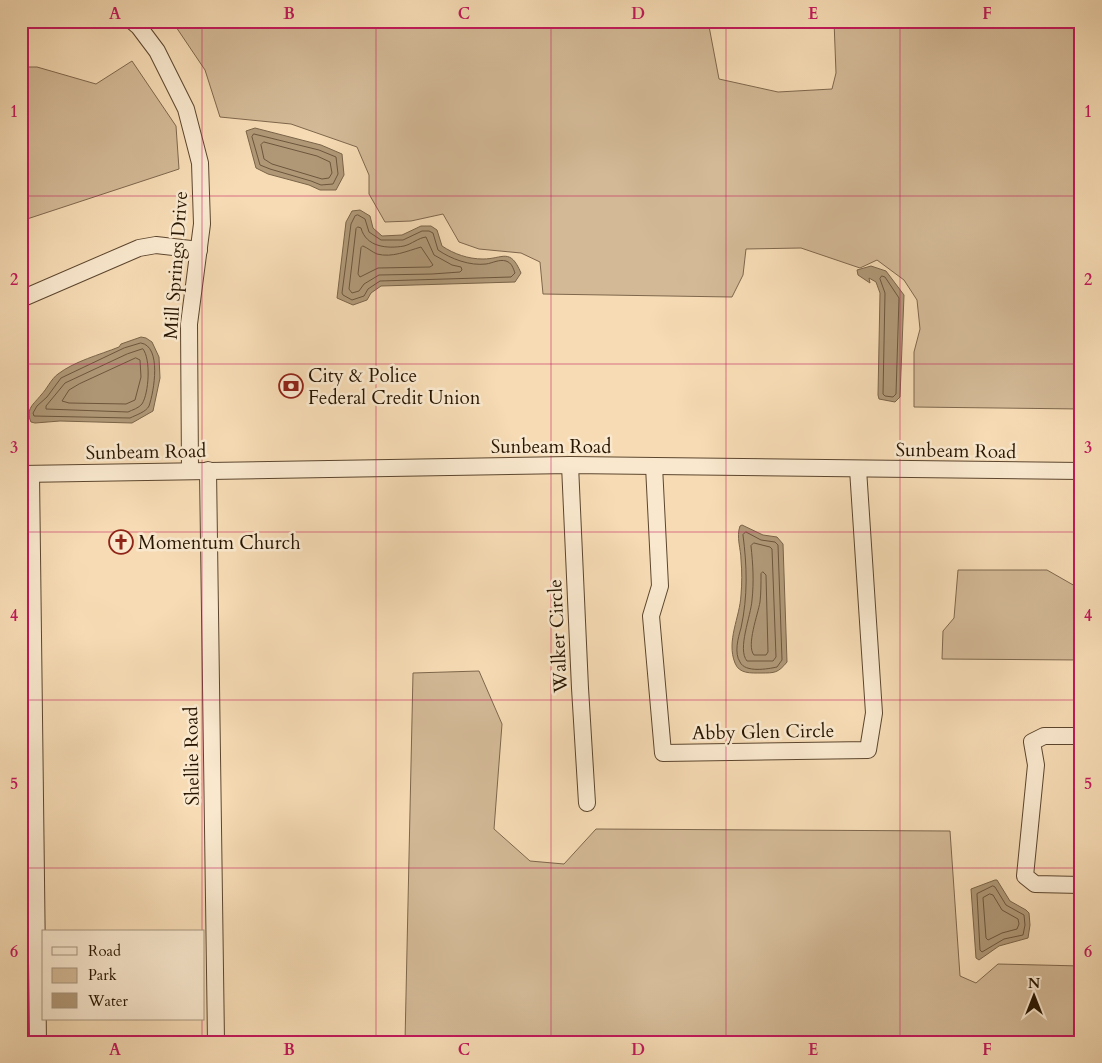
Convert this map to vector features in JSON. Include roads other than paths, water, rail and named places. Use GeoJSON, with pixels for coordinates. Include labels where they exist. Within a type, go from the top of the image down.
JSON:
{"type":"FeatureCollection","features":[{"type":"Feature","properties":{"kind":"street","name":"Mill Springs Drive"},"geometry":{"type":"LineString","coordinates":[[132,21],[139,27],[157,51],[186,109],[200,163],[202,224],[189,324],[190,471]]}},
{"type":"Feature","properties":{"kind":"street"},"geometry":{"type":"LineString","coordinates":[[21,300],[139,248],[156,245],[199,250]]}},
{"type":"Feature","properties":{"kind":"street","name":"Sunbeam Road"},"geometry":{"type":"LineString","coordinates":[[26,474],[570,466],[1081,471]]}},
{"type":"Feature","properties":{"kind":"street","name":"Walker Circle"},"geometry":{"type":"LineString","coordinates":[[570,466],[579,679],[587,804]]}},
{"type":"Feature","properties":{"kind":"street","name":"Abby Glen Circle"},"geometry":{"type":"LineString","coordinates":[[654,466],[660,586],[651,616],[663,753],[868,750],[874,713],[858,469]]}},
{"type":"Feature","properties":{"kind":"street","name":"Shellie Road"},"geometry":{"type":"LineString","coordinates":[[208,470],[216,1042]]}},
{"type":"Feature","properties":{"kind":"street"},"geometry":{"type":"LineString","coordinates":[[26,474],[38,1042]]}},
{"type":"Feature","properties":{"kind":"street"},"geometry":{"type":"LineString","coordinates":[[1081,736],[1044,736],[1032,742],[1036,765],[1025,876],[1035,884],[1081,885]]}},
{"type":"Feature","properties":{"kind":"water"},"geometry":{"type":"Polygon","coordinates":[[[255,128],[321,145],[342,154],[344,175],[336,190],[320,190],[309,185],[268,174],[256,168],[246,131],[255,128]]]}},
{"type":"Feature","properties":{"kind":"water"},"geometry":{"type":"Polygon","coordinates":[[[360,210],[370,216],[373,228],[382,236],[402,235],[421,226],[431,226],[437,230],[442,246],[451,251],[477,259],[509,257],[517,265],[521,273],[515,282],[381,286],[371,293],[367,300],[353,305],[337,298],[346,222],[352,211],[360,210]]]}},
{"type":"Feature","properties":{"kind":"water"},"geometry":{"type":"Polygon","coordinates":[[[871,266],[886,271],[904,295],[900,397],[895,402],[879,399],[878,395],[880,293],[876,282],[869,278],[870,283],[858,275],[857,270],[871,266]]]}},
{"type":"Feature","properties":{"kind":"water"},"geometry":{"type":"Polygon","coordinates":[[[141,337],[152,342],[159,357],[160,378],[153,411],[132,423],[31,422],[29,414],[31,407],[58,374],[79,362],[141,337]]]}},
{"type":"Feature","properties":{"kind":"water"},"geometry":{"type":"Polygon","coordinates":[[[742,525],[763,535],[777,537],[783,544],[787,662],[779,670],[773,672],[753,673],[742,671],[737,667],[733,655],[733,638],[741,591],[742,569],[738,534],[742,525]]]}},
{"type":"Feature","properties":{"kind":"water"},"geometry":{"type":"Polygon","coordinates":[[[997,880],[1010,901],[1029,913],[1028,938],[999,946],[979,960],[976,958],[971,889],[997,880]]]}},
{"type":"Feature","properties":{"kind":"place","name":"City & Police Federal Credit Union"},"geometry":{"type":"Point","coordinates":[291,386]}},
{"type":"Feature","properties":{"kind":"place","name":"Momentum Church"},"geometry":{"type":"Point","coordinates":[121,542]}}]}
